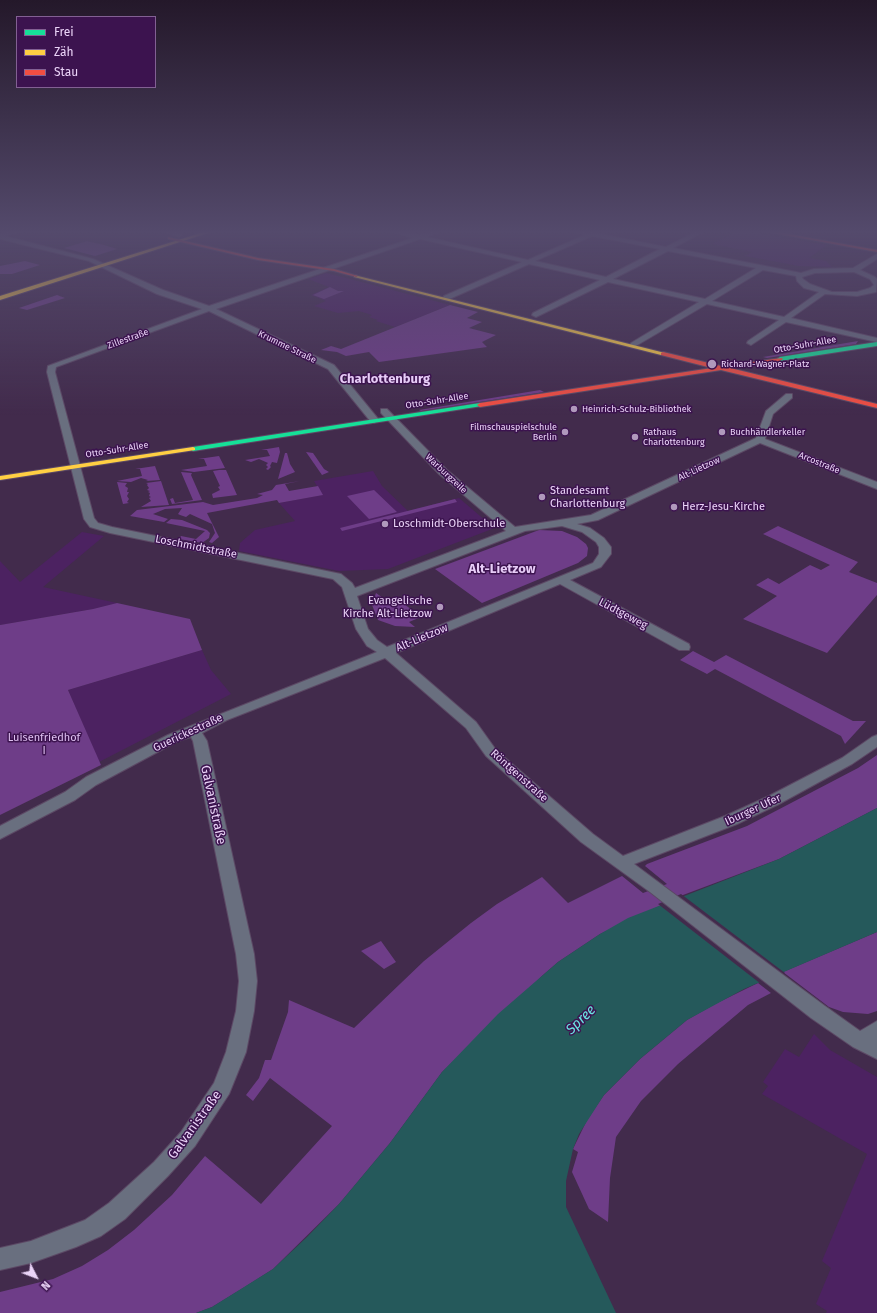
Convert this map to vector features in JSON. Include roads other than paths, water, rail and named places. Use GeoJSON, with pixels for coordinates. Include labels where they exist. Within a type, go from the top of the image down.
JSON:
{"type":"FeatureCollection","features":[{"type":"Feature","properties":{"kind":"main road"},"geometry":{"type":"LineString","coordinates":[[0,298],[18,292]]}},
{"type":"Feature","properties":{"kind":"main road"},"geometry":{"type":"LineString","coordinates":[[434,292],[536,315],[723,369],[789,386],[795,390],[877,406]]}},
{"type":"Feature","properties":{"kind":"main road"},"geometry":{"type":"LineString","coordinates":[[437,292],[637,343],[738,366],[796,382],[795,390]]}},
{"type":"Feature","properties":{"kind":"main road","name":"Otto-Suhr-Allee"},"geometry":{"type":"LineString","coordinates":[[0,469],[74,462],[372,417],[699,362],[877,336]]}},
{"type":"Feature","properties":{"kind":"main road","name":"Otto-Suhr-Allee"},"geometry":{"type":"LineString","coordinates":[[387,414],[723,369],[877,344]]}},
{"type":"Feature","properties":{"kind":"main road","name":"Otto-Suhr-Allee"},"geometry":{"type":"LineString","coordinates":[[0,478],[74,462]]}},
{"type":"Feature","properties":{"kind":"street","name":"Krumme Straße"},"geometry":{"type":"LineString","coordinates":[[161,292],[210,309],[331,367],[372,417]]}},
{"type":"Feature","properties":{"kind":"street","name":"Zillestraße"},"geometry":{"type":"LineString","coordinates":[[74,462],[51,372],[52,366],[259,292]]}},
{"type":"Feature","properties":{"kind":"street"},"geometry":{"type":"LineString","coordinates":[[451,296],[460,292]]}},
{"type":"Feature","properties":{"kind":"street"},"geometry":{"type":"LineString","coordinates":[[536,315],[580,292]]}},
{"type":"Feature","properties":{"kind":"street"},"geometry":{"type":"LineString","coordinates":[[664,292],[877,340]]}},
{"type":"Feature","properties":{"kind":"street"},"geometry":{"type":"LineString","coordinates":[[637,343],[723,292]]}},
{"type":"Feature","properties":{"kind":"street"},"geometry":{"type":"LineString","coordinates":[[751,343],[824,292]]}},
{"type":"Feature","properties":{"kind":"street"},"geometry":{"type":"LineString","coordinates":[[829,292],[857,294],[868,292]]}},
{"type":"Feature","properties":{"kind":"street"},"geometry":{"type":"LineString","coordinates":[[760,440],[769,413],[795,390]]}},
{"type":"Feature","properties":{"kind":"street","name":"Warburgzeile"},"geometry":{"type":"LineString","coordinates":[[387,414],[443,472],[513,531]]}},
{"type":"Feature","properties":{"kind":"street","name":"Arcostraße"},"geometry":{"type":"LineString","coordinates":[[760,440],[877,486]]}},
{"type":"Feature","properties":{"kind":"street","name":"Alt-Lietzow"},"geometry":{"type":"LineString","coordinates":[[586,524],[605,547],[605,554],[597,565],[385,653],[365,636],[351,594],[532,525],[561,522],[586,524],[760,440]]}},
{"type":"Feature","properties":{"kind":"street","name":"Loschmidtstraße"},"geometry":{"type":"LineString","coordinates":[[74,462],[89,519],[94,525],[117,532],[337,576],[344,582],[351,594]]}},
{"type":"Feature","properties":{"kind":"street","name":"Lüdtgeweg"},"geometry":{"type":"LineString","coordinates":[[561,580],[684,647]]}},
{"type":"Feature","properties":{"kind":"street","name":"Guerickestraße"},"geometry":{"type":"LineString","coordinates":[[0,833],[58,802],[110,771],[173,738],[194,731],[217,719],[385,653]]}},
{"type":"Feature","properties":{"kind":"street","name":"Röntgenstraße"},"geometry":{"type":"LineString","coordinates":[[385,653],[396,659],[471,725],[491,753],[587,838],[656,888],[818,1012],[877,1051]]}},
{"type":"Feature","properties":{"kind":"street","name":"Galvanistraße"},"geometry":{"type":"LineString","coordinates":[[0,1259],[31,1252],[68,1239],[93,1228],[117,1211],[162,1169],[188,1139],[222,1088],[236,1052],[245,1011],[248,981],[245,954],[200,741],[194,731]]}},
{"type":"Feature","properties":{"kind":"street","name":"Iburger Ufer"},"geometry":{"type":"LineString","coordinates":[[621,864],[635,857],[732,820],[774,800],[847,761],[877,740]]}},
{"type":"Feature","properties":{"kind":"street"},"geometry":{"type":"LineString","coordinates":[[860,1041],[877,1029]]}},
{"type":"Feature","properties":{"kind":"water","name":"Spree"},"geometry":{"type":"Polygon","coordinates":[[[877,808],[877,932],[744,989],[687,1020],[640,1059],[604,1095],[579,1134],[573,1149],[566,1181],[566,1207],[616,1313],[196,1313],[212,1307],[273,1269],[307,1237],[339,1204],[390,1143],[442,1072],[498,1014],[558,962],[600,934],[628,918],[779,859],[877,808]]]}},
{"type":"Feature","properties":{"kind":"place","name":"Richard-Wagner-Platz"},"geometry":{"type":"Point","coordinates":[712,364]}},
{"type":"Feature","properties":{"kind":"place","name":"Heinrich-Schulz-Bibliothek"},"geometry":{"type":"Point","coordinates":[574,409]}},
{"type":"Feature","properties":{"kind":"place","name":"Filmschauspielschule Berlin"},"geometry":{"type":"Point","coordinates":[565,432]}},
{"type":"Feature","properties":{"kind":"place","name":"Buchhändlerkeller"},"geometry":{"type":"Point","coordinates":[722,432]}},
{"type":"Feature","properties":{"kind":"place","name":"Rathaus Charlottenburg"},"geometry":{"type":"Point","coordinates":[635,437]}},
{"type":"Feature","properties":{"kind":"place","name":"Standesamt Charlottenburg"},"geometry":{"type":"Point","coordinates":[542,497]}},
{"type":"Feature","properties":{"kind":"place","name":"Herz-Jesu-Kirche"},"geometry":{"type":"Point","coordinates":[674,507]}},
{"type":"Feature","properties":{"kind":"place","name":"Loschmidt-Oberschule"},"geometry":{"type":"Point","coordinates":[385,524]}},
{"type":"Feature","properties":{"kind":"place","name":"Evangelische Kirche Alt-Lietzow"},"geometry":{"type":"Point","coordinates":[440,607]}},
{"type":"Feature","properties":{"kind":"district","name":"Charlottenburg"},"geometry":{"type":"Point","coordinates":[385,379]}},
{"type":"Feature","properties":{"kind":"district","name":"Alt-Lietzow"},"geometry":{"type":"Point","coordinates":[502,569]}},
{"type":"Feature","properties":{"kind":"park label","name":"Luisenfriedhof I"},"geometry":{"type":"Point","coordinates":[44,744]}}]}
